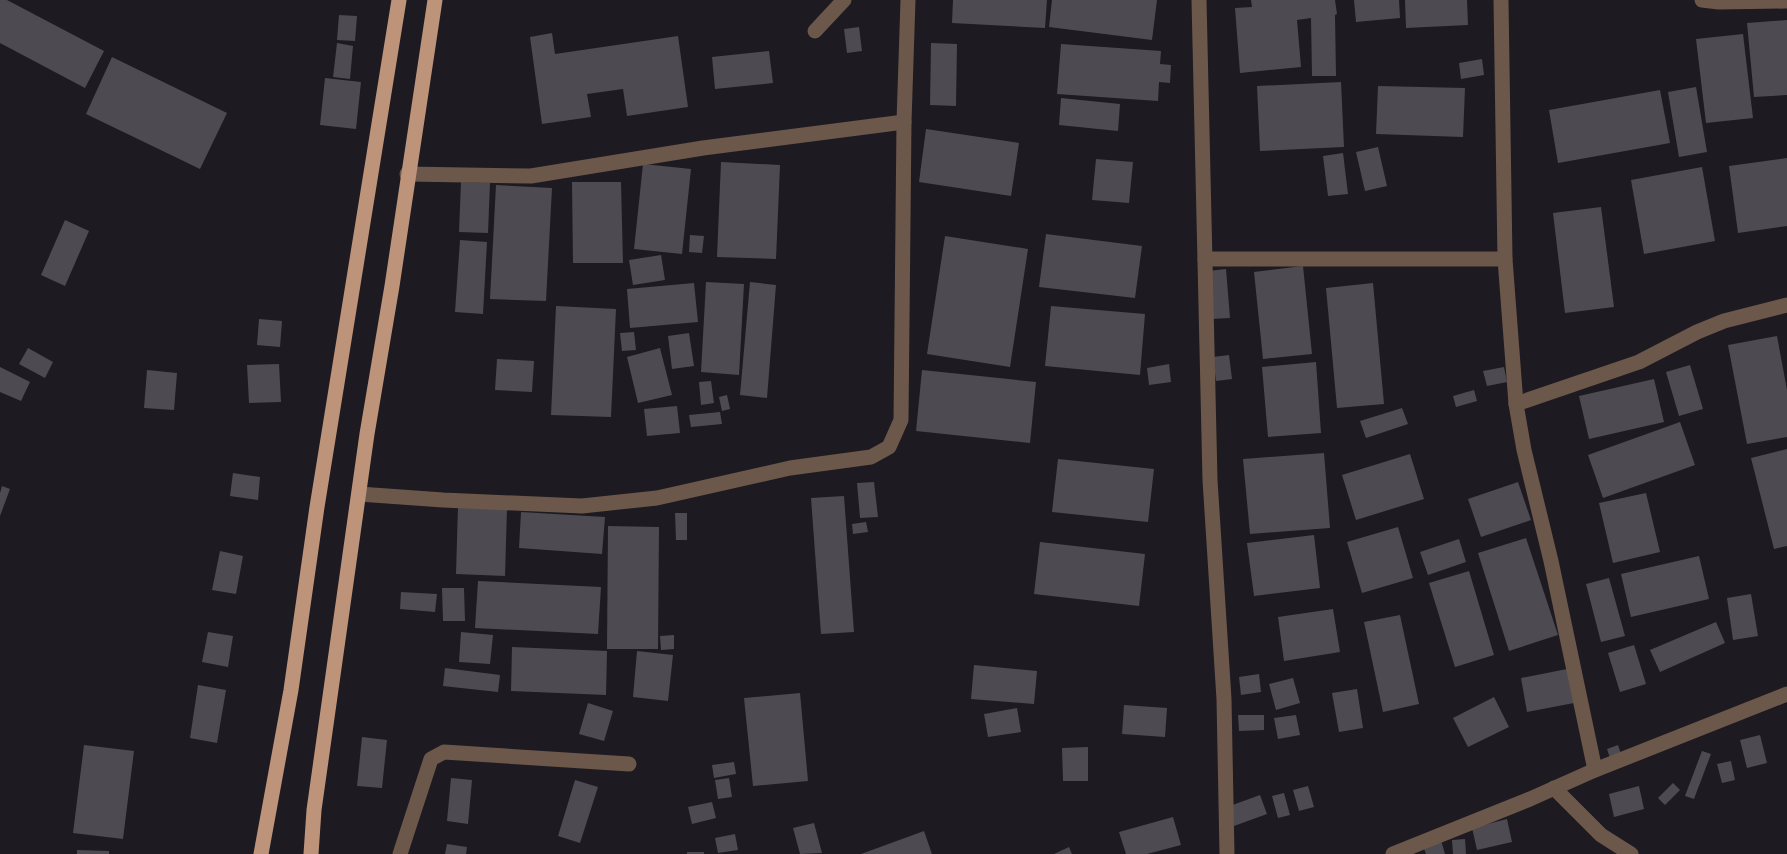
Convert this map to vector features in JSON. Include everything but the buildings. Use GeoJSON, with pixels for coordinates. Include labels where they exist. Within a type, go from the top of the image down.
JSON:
{"type":"FeatureCollection","features":[{"type":"Feature","properties":{"kind":"main road"},"geometry":{"type":"LineString","coordinates":[[261,854],[291,690],[317,507],[399,0]]}},
{"type":"Feature","properties":{"kind":"main road"},"geometry":{"type":"LineString","coordinates":[[311,854],[314,810],[359,494],[435,0]]}},
{"type":"Feature","properties":{"kind":"street"},"geometry":{"type":"LineString","coordinates":[[815,31],[844,0]]}},
{"type":"Feature","properties":{"kind":"street"},"geometry":{"type":"LineString","coordinates":[[359,494],[443,500],[593,505],[657,498],[790,468],[871,457],[889,447],[901,420],[904,122],[908,0]]}},
{"type":"Feature","properties":{"kind":"street"},"geometry":{"type":"LineString","coordinates":[[1198,0],[1210,468],[1224,699],[1227,854]]}},
{"type":"Feature","properties":{"kind":"street"},"geometry":{"type":"LineString","coordinates":[[1501,0],[1505,259],[1516,404],[1524,450],[1551,561],[1595,770]]}},
{"type":"Feature","properties":{"kind":"street"},"geometry":{"type":"LineString","coordinates":[[1702,0],[1787,1]]}},
{"type":"Feature","properties":{"kind":"street"},"geometry":{"type":"LineString","coordinates":[[407,174],[531,176],[703,148],[904,122]]}},
{"type":"Feature","properties":{"kind":"street"},"geometry":{"type":"LineString","coordinates":[[1205,259],[1505,259]]}},
{"type":"Feature","properties":{"kind":"street"},"geometry":{"type":"LineString","coordinates":[[1516,404],[1639,362],[1697,332],[1724,321],[1787,305]]}},
{"type":"Feature","properties":{"kind":"street"},"geometry":{"type":"LineString","coordinates":[[1393,854],[1595,770],[1787,694]]}},
{"type":"Feature","properties":{"kind":"street"},"geometry":{"type":"LineString","coordinates":[[400,854],[431,759],[444,752],[629,764]]}},
{"type":"Feature","properties":{"kind":"street"},"geometry":{"type":"LineString","coordinates":[[1554,788],[1601,835],[1630,854]]}}]}
